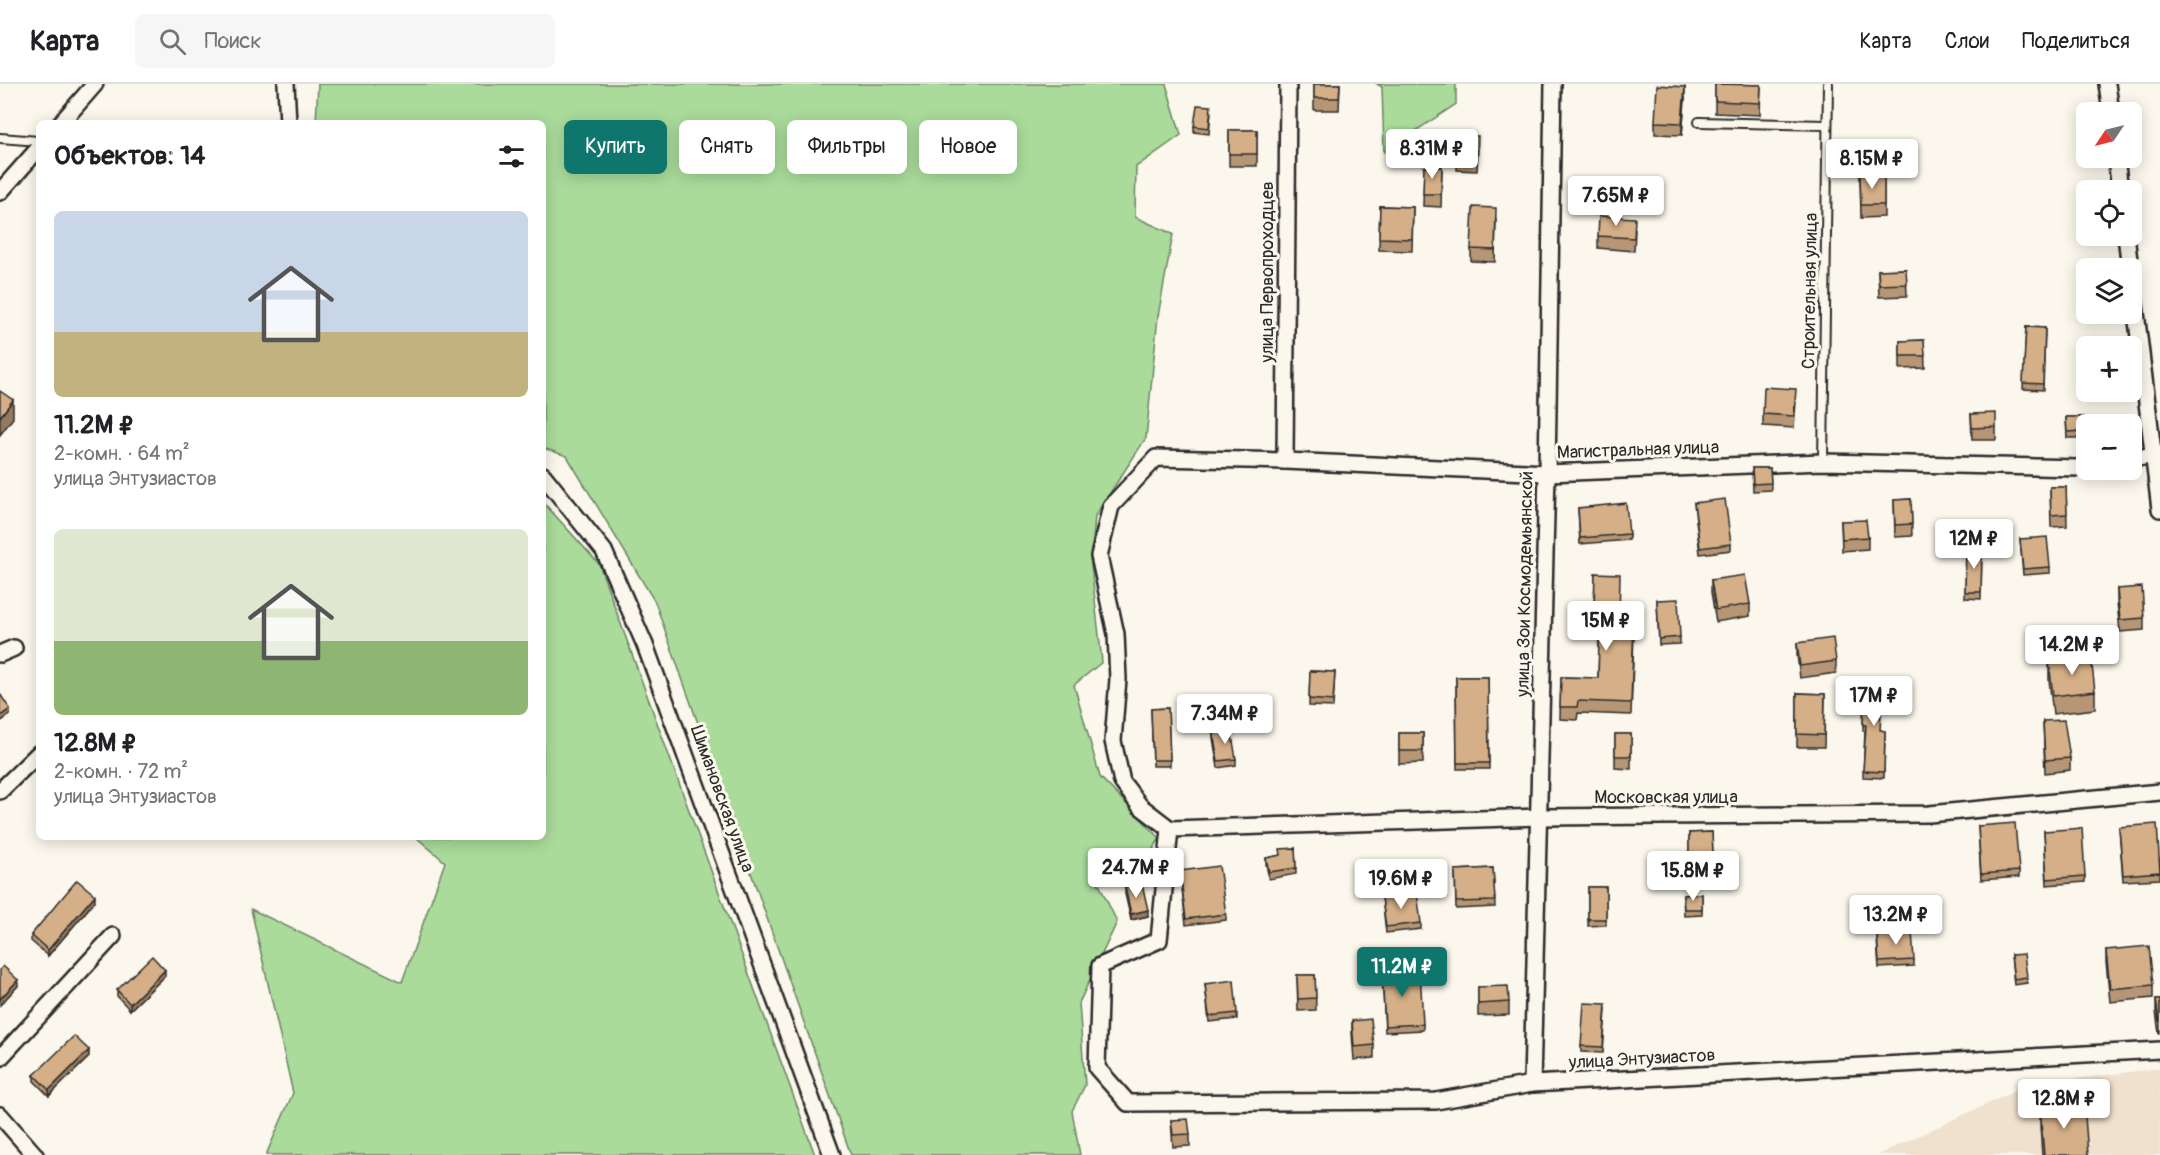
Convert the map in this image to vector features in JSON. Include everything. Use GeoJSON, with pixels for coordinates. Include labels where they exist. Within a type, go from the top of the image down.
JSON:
{"type":"FeatureCollection","features":[{"type":"Feature","properties":{"kind":"street"},"geometry":{"type":"LineString","coordinates":[[64,120],[95,84]]}},
{"type":"Feature","properties":{"kind":"street"},"geometry":{"type":"LineString","coordinates":[[286,84],[288,120]]}},
{"type":"Feature","properties":{"kind":"street","name":"улица Первопроходцев"},"geometry":{"type":"LineString","coordinates":[[1286,461],[1288,84]]}},
{"type":"Feature","properties":{"kind":"street","name":"улица Зои Космодемьянской"},"geometry":{"type":"LineString","coordinates":[[1532,1084],[1540,817],[1553,84]]}},
{"type":"Feature","properties":{"kind":"street"},"geometry":{"type":"LineString","coordinates":[[2107,84],[2109,102]]}},
{"type":"Feature","properties":{"kind":"street"},"geometry":{"type":"LineString","coordinates":[[0,192],[36,151]]}},
{"type":"Feature","properties":{"kind":"street"},"geometry":{"type":"LineString","coordinates":[[2138,324],[2157,454],[2160,509]]}},
{"type":"Feature","properties":{"kind":"street"},"geometry":{"type":"LineString","coordinates":[[2142,457],[2157,454]]}},
{"type":"Feature","properties":{"kind":"street","name":"Магистральная улица"},"geometry":{"type":"LineString","coordinates":[[1170,830],[1140,806],[1122,782],[1113,741],[1118,679],[1116,634],[1099,556],[1111,506],[1156,458],[1286,461],[1547,473],[1823,462],[2076,468]]}},
{"type":"Feature","properties":{"kind":"street","name":"Шимановская улица"},"geometry":{"type":"LineString","coordinates":[[546,479],[604,551],[645,645],[832,1155]]}},
{"type":"Feature","properties":{"kind":"street"},"geometry":{"type":"LineString","coordinates":[[0,791],[36,756]]}},
{"type":"Feature","properties":{"kind":"street","name":"Московская улица"},"geometry":{"type":"LineString","coordinates":[[1170,830],[1540,817],[1929,814],[2160,792]]}},
{"type":"Feature","properties":{"kind":"street","name":"улица Энтузиастов"},"geometry":{"type":"LineString","coordinates":[[1170,830],[1159,940],[1100,966],[1097,1068],[1128,1104],[1436,1101],[1532,1084],[2160,1050]]}},
{"type":"Feature","properties":{"kind":"street"},"geometry":{"type":"LineString","coordinates":[[0,1058],[113,936]]}},
{"type":"Feature","properties":{"kind":"street"},"geometry":{"type":"LineString","coordinates":[[0,1115],[35,1155]]}},
{"type":"Feature","properties":{"kind":"lane","name":"Строительная улица"},"geometry":{"type":"LineString","coordinates":[[1823,462],[1828,84]]}},
{"type":"Feature","properties":{"kind":"lane"},"geometry":{"type":"LineString","coordinates":[[1699,122],[1826,125]]}},
{"type":"Feature","properties":{"kind":"lane"},"geometry":{"type":"LineString","coordinates":[[0,138],[36,141]]}},
{"type":"Feature","properties":{"kind":"shaded area"},"geometry":{"type":"Polygon","coordinates":[[[2160,1068],[2160,1155],[1877,1155],[2028,1085],[2160,1068]]]}},
{"type":"Feature","properties":{"kind":"green space"},"geometry":{"type":"Polygon","coordinates":[[[318,84],[1166,84],[1181,135],[1136,167],[1135,217],[1173,234],[1158,316],[1146,438],[1095,516],[1091,565],[1102,662],[1074,685],[1100,777],[1160,838],[1136,877],[1098,882],[1117,922],[1079,1003],[1085,1085],[1072,1111],[1080,1155],[851,1155],[655,602],[567,456],[546,449],[546,120],[316,120],[318,84]]]}},
{"type":"Feature","properties":{"kind":"green space"},"geometry":{"type":"Polygon","coordinates":[[[1377,84],[1456,84],[1456,104],[1384,152],[1382,87],[1377,84]]]}},
{"type":"Feature","properties":{"kind":"green space"},"geometry":{"type":"Polygon","coordinates":[[[546,505],[599,564],[815,1155],[266,1155],[293,1093],[251,909],[402,982],[445,862],[419,840],[546,840],[546,505]]]}},
{"type":"Feature","properties":{"kind":"building"},"geometry":{"type":"Polygon","coordinates":[[[1314,84],[1340,84],[1339,98],[1314,98],[1314,84]]]}},
{"type":"Feature","properties":{"kind":"building"},"geometry":{"type":"Polygon","coordinates":[[[1715,84],[1761,85],[1760,103],[1715,101],[1715,84]]]}},
{"type":"Feature","properties":{"kind":"building"},"geometry":{"type":"Polygon","coordinates":[[[1657,85],[1685,87],[1682,123],[1655,122],[1657,85]]]}},
{"type":"Feature","properties":{"kind":"building"},"geometry":{"type":"Polygon","coordinates":[[[1197,105],[1211,106],[1209,128],[1194,126],[1197,105]]]}},
{"type":"Feature","properties":{"kind":"building"},"geometry":{"type":"Polygon","coordinates":[[[1229,130],[1257,130],[1257,154],[1229,154],[1229,130]]]}},
{"type":"Feature","properties":{"kind":"building"},"geometry":{"type":"Polygon","coordinates":[[[1458,135],[1478,136],[1477,159],[1457,158],[1458,135]]]}},
{"type":"Feature","properties":{"kind":"building"},"geometry":{"type":"Polygon","coordinates":[[[1424,167],[1442,167],[1441,194],[1423,194],[1424,167]]]}},
{"type":"Feature","properties":{"kind":"building"},"geometry":{"type":"Polygon","coordinates":[[[1860,175],[1884,175],[1884,205],[1861,205],[1860,175]]]}},
{"type":"Feature","properties":{"kind":"building"},"geometry":{"type":"Polygon","coordinates":[[[1380,206],[1413,207],[1412,239],[1379,238],[1380,206]]]}},
{"type":"Feature","properties":{"kind":"building"},"geometry":{"type":"Polygon","coordinates":[[[1473,207],[1496,208],[1495,250],[1471,249],[1473,207]]]}},
{"type":"Feature","properties":{"kind":"building"},"geometry":{"type":"Polygon","coordinates":[[[1599,216],[1635,218],[1634,238],[1598,236],[1599,216]]]}},
{"type":"Feature","properties":{"kind":"building"},"geometry":{"type":"Polygon","coordinates":[[[1906,269],[1907,284],[1879,285],[1878,270],[1906,269]]]}},
{"type":"Feature","properties":{"kind":"building"},"geometry":{"type":"Polygon","coordinates":[[[2026,327],[2045,328],[2043,384],[2023,383],[2026,327]]]}},
{"type":"Feature","properties":{"kind":"building"},"geometry":{"type":"Polygon","coordinates":[[[1924,340],[1925,356],[1900,356],[1900,341],[1924,340]]]}},
{"type":"Feature","properties":{"kind":"building"},"geometry":{"type":"Polygon","coordinates":[[[1764,387],[1796,389],[1794,416],[1763,414],[1764,387]]]}},
{"type":"Feature","properties":{"kind":"building"},"geometry":{"type":"Polygon","coordinates":[[[0,391],[13,400],[0,417],[0,391]]]}},
{"type":"Feature","properties":{"kind":"building"},"geometry":{"type":"Polygon","coordinates":[[[1996,413],[1996,427],[1972,428],[1971,414],[1996,413]]]}},
{"type":"Feature","properties":{"kind":"building"},"geometry":{"type":"Polygon","coordinates":[[[2066,417],[2076,417],[2076,432],[2067,432],[2066,417]]]}},
{"type":"Feature","properties":{"kind":"building"},"geometry":{"type":"Polygon","coordinates":[[[1752,468],[1770,468],[1771,483],[1753,484],[1752,468]]]}},
{"type":"Feature","properties":{"kind":"building"},"geometry":{"type":"Polygon","coordinates":[[[2050,487],[2066,487],[2067,514],[2051,515],[2050,487]]]}},
{"type":"Feature","properties":{"kind":"building"},"geometry":{"type":"Polygon","coordinates":[[[1725,499],[1731,544],[1700,548],[1694,503],[1725,499]]]}},
{"type":"Feature","properties":{"kind":"building"},"geometry":{"type":"Polygon","coordinates":[[[1911,499],[1912,524],[1895,525],[1894,500],[1911,499]]]}},
{"type":"Feature","properties":{"kind":"building"},"geometry":{"type":"Polygon","coordinates":[[[1626,503],[1629,534],[1580,538],[1578,508],[1626,503]]]}},
{"type":"Feature","properties":{"kind":"building"},"geometry":{"type":"Polygon","coordinates":[[[1866,520],[1868,537],[1842,539],[1841,521],[1866,520]]]}},
{"type":"Feature","properties":{"kind":"building"},"geometry":{"type":"Polygon","coordinates":[[[2047,537],[2050,567],[2023,569],[2020,539],[2047,537]]]}},
{"type":"Feature","properties":{"kind":"building"},"geometry":{"type":"Polygon","coordinates":[[[1966,547],[1982,547],[1981,592],[1965,592],[1966,547]]]}},
{"type":"Feature","properties":{"kind":"building"},"geometry":{"type":"Polygon","coordinates":[[[1595,573],[1620,574],[1619,621],[1634,622],[1631,703],[1578,701],[1577,707],[1560,707],[1561,677],[1598,678],[1600,608],[1594,608],[1595,573]]]}},
{"type":"Feature","properties":{"kind":"building"},"geometry":{"type":"Polygon","coordinates":[[[1745,575],[1750,604],[1716,610],[1711,580],[1745,575]]]}},
{"type":"Feature","properties":{"kind":"building"},"geometry":{"type":"Polygon","coordinates":[[[2142,587],[2144,618],[2120,620],[2117,589],[2142,587]]]}},
{"type":"Feature","properties":{"kind":"building"},"geometry":{"type":"Polygon","coordinates":[[[1678,599],[1680,637],[1659,639],[1657,600],[1678,599]]]}},
{"type":"Feature","properties":{"kind":"building"},"geometry":{"type":"Polygon","coordinates":[[[1833,638],[1836,661],[1800,666],[1797,643],[1833,638]]]}},
{"type":"Feature","properties":{"kind":"building"},"geometry":{"type":"Polygon","coordinates":[[[2091,657],[2095,691],[2053,696],[2049,662],[2091,657]]]}},
{"type":"Feature","properties":{"kind":"building"},"geometry":{"type":"Polygon","coordinates":[[[1310,671],[1335,672],[1333,701],[1309,699],[1310,671]]]}},
{"type":"Feature","properties":{"kind":"building"},"geometry":{"type":"Polygon","coordinates":[[[1456,677],[1488,677],[1489,763],[1457,763],[1456,677]]]}},
{"type":"Feature","properties":{"kind":"building"},"geometry":{"type":"Polygon","coordinates":[[[1865,679],[1883,680],[1880,730],[1885,731],[1884,772],[1863,771],[1866,725],[1863,725],[1865,679]]]}},
{"type":"Feature","properties":{"kind":"building"},"geometry":{"type":"Polygon","coordinates":[[[1797,693],[1825,694],[1824,735],[1797,734],[1797,693]]]}},
{"type":"Feature","properties":{"kind":"building"},"geometry":{"type":"Polygon","coordinates":[[[0,694],[10,709],[0,716],[0,694]]]}},
{"type":"Feature","properties":{"kind":"building"},"geometry":{"type":"Polygon","coordinates":[[[1168,708],[1170,760],[1153,760],[1151,709],[1168,708]]]}},
{"type":"Feature","properties":{"kind":"building"},"geometry":{"type":"Polygon","coordinates":[[[2064,720],[2070,758],[2045,760],[2043,721],[2064,720]]]}},
{"type":"Feature","properties":{"kind":"building"},"geometry":{"type":"Polygon","coordinates":[[[1231,729],[1236,759],[1218,761],[1213,732],[1231,729]]]}},
{"type":"Feature","properties":{"kind":"building"},"geometry":{"type":"Polygon","coordinates":[[[1399,733],[1423,733],[1423,751],[1399,751],[1399,733]]]}},
{"type":"Feature","properties":{"kind":"building"},"geometry":{"type":"Polygon","coordinates":[[[1615,734],[1631,734],[1631,756],[1615,756],[1615,734]]]}},
{"type":"Feature","properties":{"kind":"building"},"geometry":{"type":"Polygon","coordinates":[[[2015,823],[2019,871],[1981,874],[1978,826],[2015,823]]]}},
{"type":"Feature","properties":{"kind":"building"},"geometry":{"type":"Polygon","coordinates":[[[2157,824],[2160,872],[2123,875],[2119,827],[2157,824]]]}},
{"type":"Feature","properties":{"kind":"building"},"geometry":{"type":"Polygon","coordinates":[[[2082,828],[2085,876],[2047,879],[2044,831],[2082,828]]]}},
{"type":"Feature","properties":{"kind":"building"},"geometry":{"type":"Polygon","coordinates":[[[1712,832],[1713,854],[1689,855],[1689,833],[1712,832]]]}},
{"type":"Feature","properties":{"kind":"building"},"geometry":{"type":"Polygon","coordinates":[[[1295,848],[1296,868],[1269,872],[1266,858],[1281,855],[1280,849],[1295,848]]]}},
{"type":"Feature","properties":{"kind":"building"},"geometry":{"type":"Polygon","coordinates":[[[1219,866],[1226,914],[1186,919],[1180,871],[1219,866]]]}},
{"type":"Feature","properties":{"kind":"building"},"geometry":{"type":"Polygon","coordinates":[[[1493,868],[1495,901],[1456,902],[1455,870],[1493,868]]]}},
{"type":"Feature","properties":{"kind":"building"},"geometry":{"type":"Polygon","coordinates":[[[77,880],[95,895],[48,950],[31,935],[77,880]]]}},
{"type":"Feature","properties":{"kind":"building"},"geometry":{"type":"Polygon","coordinates":[[[1142,884],[1148,910],[1131,914],[1125,887],[1142,884]]]}},
{"type":"Feature","properties":{"kind":"building"},"geometry":{"type":"Polygon","coordinates":[[[1588,887],[1606,887],[1606,919],[1588,919],[1588,887]]]}},
{"type":"Feature","properties":{"kind":"building"},"geometry":{"type":"Polygon","coordinates":[[[1417,893],[1421,923],[1386,927],[1382,897],[1417,893]]]}},
{"type":"Feature","properties":{"kind":"building"},"geometry":{"type":"Polygon","coordinates":[[[1702,894],[1702,909],[1684,909],[1683,895],[1702,894]]]}},
{"type":"Feature","properties":{"kind":"building"},"geometry":{"type":"Polygon","coordinates":[[[1912,931],[1914,960],[1879,962],[1877,933],[1912,931]]]}},
{"type":"Feature","properties":{"kind":"building"},"geometry":{"type":"Polygon","coordinates":[[[2149,946],[2153,985],[2110,989],[2106,950],[2149,946]]]}},
{"type":"Feature","properties":{"kind":"building"},"geometry":{"type":"Polygon","coordinates":[[[2024,954],[2027,977],[2014,979],[2011,955],[2024,954]]]}},
{"type":"Feature","properties":{"kind":"building"},"geometry":{"type":"Polygon","coordinates":[[[152,956],[165,970],[130,1004],[117,990],[152,956]]]}},
{"type":"Feature","properties":{"kind":"building"},"geometry":{"type":"Polygon","coordinates":[[[3,966],[18,980],[0,999],[0,970],[3,966]]]}},
{"type":"Feature","properties":{"kind":"building"},"geometry":{"type":"Polygon","coordinates":[[[1420,970],[1423,1024],[1385,1026],[1382,972],[1420,970]]]}},
{"type":"Feature","properties":{"kind":"building"},"geometry":{"type":"Polygon","coordinates":[[[1297,975],[1315,975],[1316,998],[1298,999],[1297,975]]]}},
{"type":"Feature","properties":{"kind":"building"},"geometry":{"type":"Polygon","coordinates":[[[1234,980],[1237,1013],[1209,1016],[1205,984],[1234,980]]]}},
{"type":"Feature","properties":{"kind":"building"},"geometry":{"type":"Polygon","coordinates":[[[1508,986],[1509,1002],[1478,1004],[1478,987],[1508,986]]]}},
{"type":"Feature","properties":{"kind":"building"},"geometry":{"type":"Polygon","coordinates":[[[2156,1000],[2160,1000],[2160,1021],[2159,1021],[2156,1000]]]}},
{"type":"Feature","properties":{"kind":"building"},"geometry":{"type":"Polygon","coordinates":[[[1584,1003],[1606,1004],[1603,1047],[1581,1046],[1584,1003]]]}},
{"type":"Feature","properties":{"kind":"building"},"geometry":{"type":"Polygon","coordinates":[[[1371,1019],[1374,1045],[1354,1047],[1352,1021],[1371,1019]]]}},
{"type":"Feature","properties":{"kind":"building"},"geometry":{"type":"Polygon","coordinates":[[[74,1036],[89,1050],[49,1090],[34,1075],[74,1036]]]}},
{"type":"Feature","properties":{"kind":"building"},"geometry":{"type":"Polygon","coordinates":[[[2084,1104],[2088,1155],[2044,1155],[2040,1108],[2084,1104]]]}},
{"type":"Feature","properties":{"kind":"building"},"geometry":{"type":"Polygon","coordinates":[[[1188,1119],[1190,1134],[1173,1135],[1171,1120],[1188,1119]]]}}]}
